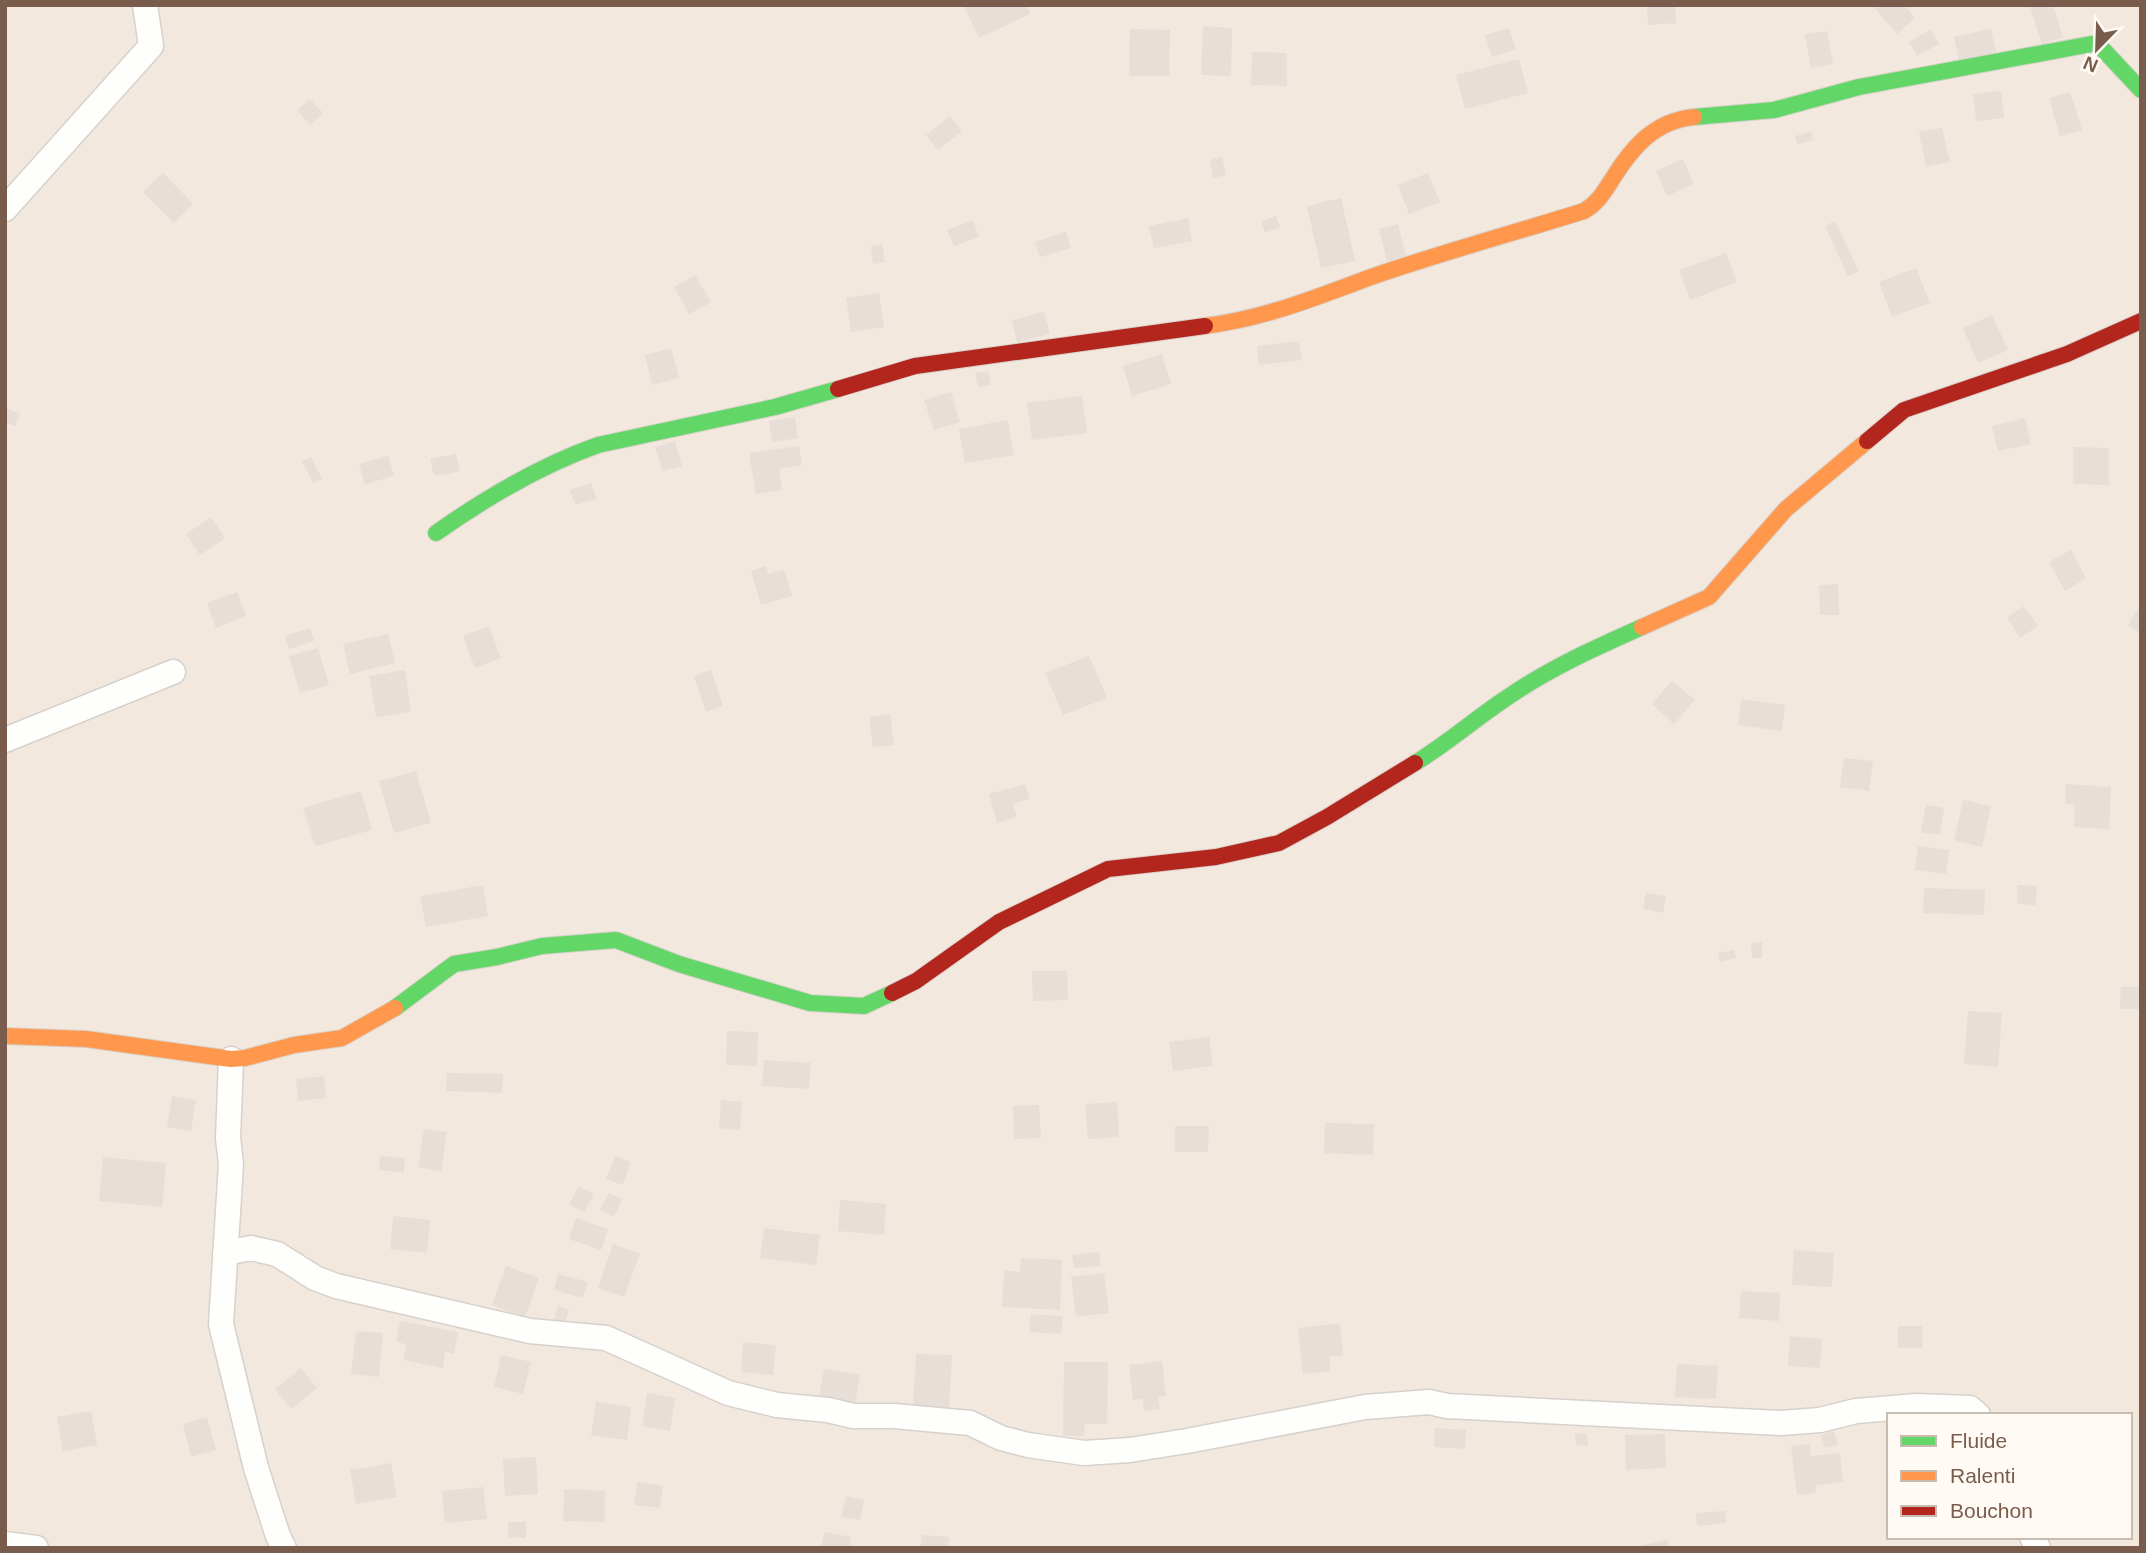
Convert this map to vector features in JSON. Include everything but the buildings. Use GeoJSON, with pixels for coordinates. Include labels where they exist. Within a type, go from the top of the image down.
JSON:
{"type":"FeatureCollection","features":[{"type":"Feature","properties":{"kind":"street"},"geometry":{"type":"LineString","coordinates":[[5,209],[150,46],[145,5]]}},
{"type":"Feature","properties":{"kind":"street"},"geometry":{"type":"LineString","coordinates":[[436,533],[494,492],[598,444],[775,407],[915,366],[1121,336],[1236,323],[1290,308],[1375,276],[1584,211],[1596,204],[1621,165],[1639,144],[1655,129],[1676,119],[1774,110],[1859,87],[2097,43],[2141,90]]}},
{"type":"Feature","properties":{"kind":"street"},"geometry":{"type":"LineString","coordinates":[[5,1035],[86,1039],[231,1059],[246,1058],[294,1045],[342,1038],[386,1015],[454,964],[542,946],[616,940],[679,964],[810,1003],[863,1006],[916,981],[999,922],[1108,869],[1216,857],[1279,843],[1291,837],[1442,746],[1507,697],[1560,663],[1709,597],[1786,509],[1904,410],[2067,354],[2141,321]]}},
{"type":"Feature","properties":{"kind":"street"},"geometry":{"type":"LineString","coordinates":[[5,740],[173,672]]}},
{"type":"Feature","properties":{"kind":"street"},"geometry":{"type":"LineString","coordinates":[[231,1059],[228,1138],[231,1164],[221,1324],[256,1468],[284,1548]]}},
{"type":"Feature","properties":{"kind":"street"},"geometry":{"type":"LineString","coordinates":[[225,1254],[251,1248],[277,1254],[314,1278],[336,1286],[530,1331],[606,1338],[729,1393],[776,1405],[828,1410],[853,1416],[894,1416],[970,1423],[1001,1438],[1028,1445],[1084,1452],[1130,1450],[1365,1407],[1429,1402],[1447,1406],[1781,1423],[1820,1420],[1856,1411],[1917,1406],[1970,1408],[1976,1413]]}},
{"type":"Feature","properties":{"kind":"street"},"geometry":{"type":"LineString","coordinates":[[5,1544],[36,1548]]}},
{"type":"Feature","properties":{"kind":"shaded area"},"geometry":{"type":"Polygon","coordinates":[[[5,5],[2141,5],[2141,1548],[5,1548],[5,5]]]}},
{"type":"Feature","properties":{"kind":"traffic: fast"},"geometry":{"type":"LineString","coordinates":[[1694,117],[1774,110],[1859,87],[2097,43],[2141,90]]}},
{"type":"Feature","properties":{"kind":"traffic: fast"},"geometry":{"type":"LineString","coordinates":[[436,533],[514,483],[598,445],[775,407],[838,389]]}},
{"type":"Feature","properties":{"kind":"traffic: fast"},"geometry":{"type":"LineString","coordinates":[[1415,763],[1540,677],[1642,627]]}},
{"type":"Feature","properties":{"kind":"traffic: fast"},"geometry":{"type":"LineString","coordinates":[[395,1008],[454,964],[542,946],[616,940],[679,964],[810,1003],[864,1006],[892,993]]}},
{"type":"Feature","properties":{"kind":"traffic: slow"},"geometry":{"type":"LineString","coordinates":[[1205,326],[1270,312],[1400,267],[1584,211],[1600,197],[1646,137],[1668,124],[1694,117]]}},
{"type":"Feature","properties":{"kind":"traffic: slow"},"geometry":{"type":"LineString","coordinates":[[1642,627],[1709,597],[1786,509],[1867,441]]}},
{"type":"Feature","properties":{"kind":"traffic: slow"},"geometry":{"type":"LineString","coordinates":[[5,1036],[86,1039],[231,1059],[245,1058],[294,1045],[342,1038],[395,1008]]}},
{"type":"Feature","properties":{"kind":"traffic: jam"},"geometry":{"type":"LineString","coordinates":[[1867,441],[1904,410],[2067,354],[2141,321]]}},
{"type":"Feature","properties":{"kind":"traffic: jam"},"geometry":{"type":"LineString","coordinates":[[838,389],[915,366],[1205,326]]}},
{"type":"Feature","properties":{"kind":"traffic: jam"},"geometry":{"type":"LineString","coordinates":[[892,993],[916,981],[999,922],[1108,869],[1216,857],[1279,843],[1415,763]]}}]}
